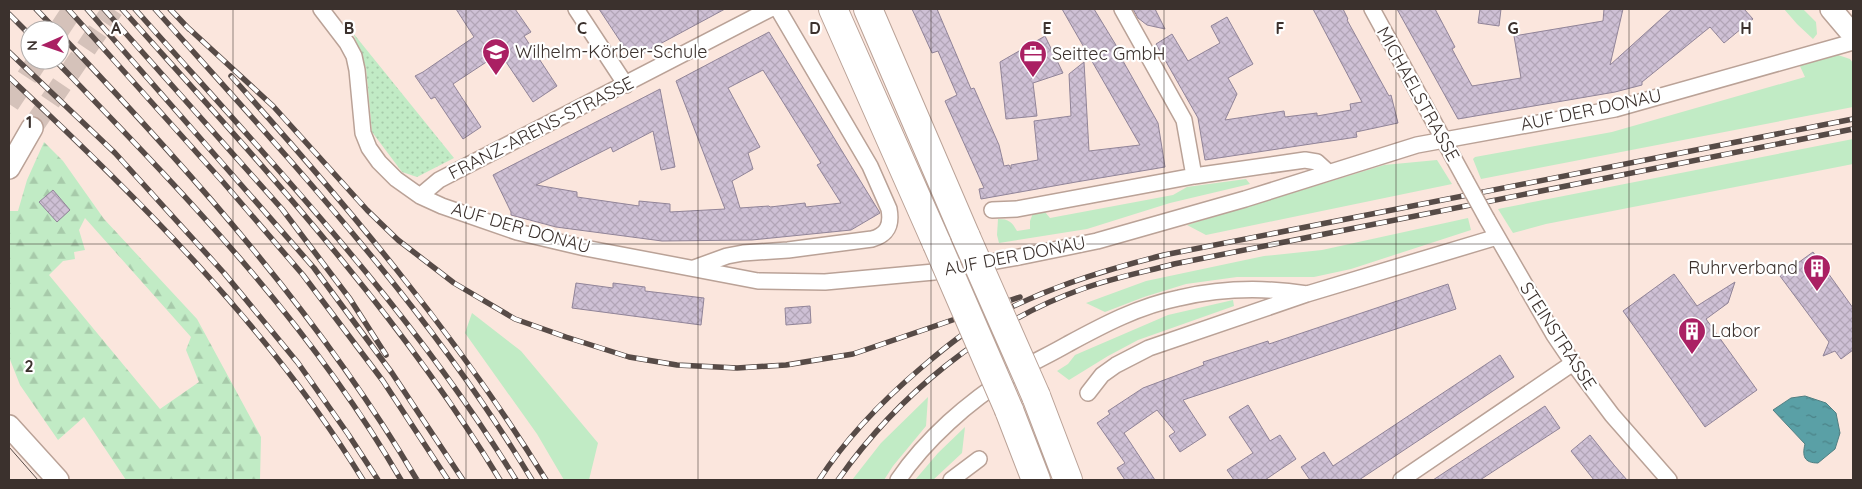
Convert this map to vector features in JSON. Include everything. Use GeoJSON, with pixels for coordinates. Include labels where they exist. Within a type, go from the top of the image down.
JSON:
{"type":"FeatureCollection","features":[{"type":"Feature","properties":{"kind":"highway"},"geometry":{"type":"LineString","coordinates":[[833,9],[1009,410],[1036,480]]}},
{"type":"Feature","properties":{"kind":"highway"},"geometry":{"type":"LineString","coordinates":[[868,9],[1036,396],[1068,480]]}},
{"type":"Feature","properties":{"kind":"main road"},"geometry":{"type":"LineString","coordinates":[[1831,9],[1853,35]]}},
{"type":"Feature","properties":{"kind":"main road"},"geometry":{"type":"LineString","coordinates":[[9,168],[32,128]]}},
{"type":"Feature","properties":{"kind":"main road"},"geometry":{"type":"LineString","coordinates":[[9,426],[58,480]]}},
{"type":"Feature","properties":{"kind":"street","name":"AUF DER DONAU"},"geometry":{"type":"LineString","coordinates":[[321,9],[347,43],[354,56],[363,133],[369,148],[379,162],[396,179],[420,196],[442,206],[517,232],[595,250],[758,281],[825,282],[934,272],[1097,241],[1245,199],[1417,145],[1615,109],[1853,42]]}},
{"type":"Feature","properties":{"kind":"street"},"geometry":{"type":"LineString","coordinates":[[576,9],[626,84]]}},
{"type":"Feature","properties":{"kind":"street","name":"FRANZ-ARENS-STRASSE"},"geometry":{"type":"LineString","coordinates":[[420,196],[439,180],[770,9]]}},
{"type":"Feature","properties":{"kind":"street"},"geometry":{"type":"LineString","coordinates":[[694,268],[727,256],[743,253],[855,243],[880,237],[885,233],[890,223],[889,209],[870,166],[778,9]]}},
{"type":"Feature","properties":{"kind":"street"},"geometry":{"type":"LineString","coordinates":[[1122,9],[1184,120],[1194,176]]}},
{"type":"Feature","properties":{"kind":"street","name":"MICHAELSTRASSE"},"geometry":{"type":"LineString","coordinates":[[1372,9],[1465,179]]}},
{"type":"Feature","properties":{"kind":"street"},"geometry":{"type":"LineString","coordinates":[[992,210],[1017,209],[1194,176],[1305,160],[1317,162],[1328,172]]}},
{"type":"Feature","properties":{"kind":"street","name":"STEINSTRASSE"},"geometry":{"type":"LineString","coordinates":[[1465,179],[1554,335],[1612,415],[1669,480]]}},
{"type":"Feature","properties":{"kind":"street"},"geometry":{"type":"LineString","coordinates":[[1088,393],[1102,375],[1116,365],[1149,348],[1307,294],[1497,237]]}},
{"type":"Feature","properties":{"kind":"street"},"geometry":{"type":"LineString","coordinates":[[898,480],[934,436],[976,400],[1010,376],[1121,318],[1151,306],[1205,292],[1257,288],[1307,294]]}},
{"type":"Feature","properties":{"kind":"street"},"geometry":{"type":"LineString","coordinates":[[1401,480],[1574,364]]}},
{"type":"Feature","properties":{"kind":"street"},"geometry":{"type":"LineString","coordinates":[[951,480],[979,459]]}},
{"type":"Feature","properties":{"kind":"green space"},"geometry":{"type":"Polygon","coordinates":[[[1784,9],[1803,9],[1816,22],[1817,34],[1813,39],[1797,24],[1784,9]]]}},
{"type":"Feature","properties":{"kind":"green space"},"geometry":{"type":"Polygon","coordinates":[[[353,33],[454,158],[417,177],[402,172],[372,132],[366,68],[353,33]]]}},
{"type":"Feature","properties":{"kind":"green space"},"geometry":{"type":"Polygon","coordinates":[[[1838,55],[1850,59],[1853,63],[1853,107],[1481,179],[1473,159],[1475,157],[1612,132],[1805,77],[1799,64],[1838,55]]]}},
{"type":"Feature","properties":{"kind":"green space"},"geometry":{"type":"Polygon","coordinates":[[[1853,139],[1853,164],[1546,224],[1513,233],[1498,209],[1853,139]]]}},
{"type":"Feature","properties":{"kind":"green space"},"geometry":{"type":"Polygon","coordinates":[[[44,142],[63,161],[104,219],[197,319],[261,437],[260,480],[126,480],[84,417],[58,440],[20,385],[9,357],[9,211],[18,211],[27,180],[44,142]],[[85,218],[79,230],[85,250],[74,252],[75,259],[63,261],[49,275],[160,409],[199,382],[186,350],[191,337],[85,218]]]}},
{"type":"Feature","properties":{"kind":"green space"},"geometry":{"type":"Polygon","coordinates":[[[1437,160],[1452,184],[1206,235],[1187,225],[1384,165],[1437,160]]]}},
{"type":"Feature","properties":{"kind":"green space"},"geometry":{"type":"Polygon","coordinates":[[[1246,179],[1250,184],[1170,203],[1087,229],[999,243],[997,235],[998,219],[1010,222],[1017,231],[1030,229],[1033,213],[1039,211],[1045,212],[1050,218],[1173,195],[1187,187],[1246,179]]]}},
{"type":"Feature","properties":{"kind":"green space"},"geometry":{"type":"Polygon","coordinates":[[[1468,218],[1471,230],[1351,269],[1314,277],[1237,277],[1186,284],[1105,312],[1086,303],[1146,281],[1264,256],[1322,250],[1468,218]]]}},
{"type":"Feature","properties":{"kind":"green space"},"geometry":{"type":"Polygon","coordinates":[[[1233,300],[1234,306],[1138,340],[1069,380],[1057,371],[1068,364],[1075,355],[1168,315],[1233,300]]]}},
{"type":"Feature","properties":{"kind":"green space"},"geometry":{"type":"Polygon","coordinates":[[[472,313],[521,351],[598,443],[589,480],[564,480],[537,434],[465,333],[472,313]]]}},
{"type":"Feature","properties":{"kind":"green space"},"geometry":{"type":"Polygon","coordinates":[[[928,397],[926,426],[884,480],[852,480],[881,443],[928,397]]]}},
{"type":"Feature","properties":{"kind":"green space"},"geometry":{"type":"Polygon","coordinates":[[[965,427],[962,453],[933,480],[915,480],[938,453],[965,427]]]}},
{"type":"Feature","properties":{"kind":"water"},"geometry":{"type":"Polygon","coordinates":[[[1805,396],[1826,403],[1836,413],[1840,433],[1835,449],[1818,463],[1810,462],[1805,458],[1805,444],[1773,410],[1791,398],[1805,396]]]}},
{"type":"Feature","properties":{"kind":"building"},"geometry":{"type":"Polygon","coordinates":[[[456,9],[515,9],[531,32],[524,36],[557,86],[533,102],[500,53],[453,84],[481,127],[463,139],[435,97],[431,99],[415,76],[474,37],[456,9]]]}},
{"type":"Feature","properties":{"kind":"building"},"geometry":{"type":"Polygon","coordinates":[[[599,9],[725,9],[652,47],[652,49],[635,58],[630,56],[599,9]]]}},
{"type":"Feature","properties":{"kind":"building"},"geometry":{"type":"Polygon","coordinates":[[[912,9],[937,9],[971,89],[974,88],[999,145],[1004,166],[1009,165],[1011,169],[1011,165],[1038,160],[1034,121],[1071,116],[1069,74],[1084,62],[1089,151],[1140,145],[1062,9],[1094,9],[1125,60],[1123,61],[1158,123],[1165,167],[981,199],[979,189],[984,188],[945,101],[957,95],[938,51],[932,53],[912,9]]]}},
{"type":"Feature","properties":{"kind":"building"},"geometry":{"type":"Polygon","coordinates":[[[1133,9],[1155,9],[1165,29],[1147,25],[1138,18],[1133,9]]]}},
{"type":"Feature","properties":{"kind":"building"},"geometry":{"type":"Polygon","coordinates":[[[1313,9],[1343,9],[1347,20],[1389,96],[1391,95],[1398,123],[1356,132],[1357,137],[1205,160],[1198,118],[1156,44],[1172,34],[1188,61],[1220,43],[1211,26],[1227,17],[1253,64],[1228,78],[1237,94],[1225,120],[1284,111],[1285,117],[1317,113],[1317,116],[1351,110],[1350,104],[1362,102],[1313,9]]]}},
{"type":"Feature","properties":{"kind":"building"},"geometry":{"type":"Polygon","coordinates":[[[1397,9],[1435,9],[1455,47],[1452,49],[1472,86],[1521,78],[1514,36],[1603,21],[1604,9],[1623,9],[1610,65],[1672,9],[1744,9],[1753,19],[1724,43],[1710,27],[1642,82],[1642,85],[1615,92],[1458,119],[1397,9]]]}},
{"type":"Feature","properties":{"kind":"building"},"geometry":{"type":"Polygon","coordinates":[[[1480,9],[1501,9],[1499,26],[1478,23],[1480,9]]]}},
{"type":"Feature","properties":{"kind":"building"},"geometry":{"type":"Polygon","coordinates":[[[769,32],[880,213],[851,230],[752,240],[662,241],[556,227],[511,215],[493,175],[660,89],[675,167],[661,170],[653,131],[613,152],[611,147],[536,185],[577,192],[577,197],[639,206],[639,201],[670,204],[670,212],[725,209],[676,81],[769,32]],[[763,70],[728,88],[760,147],[748,153],[753,169],[732,181],[740,208],[805,203],[806,207],[841,203],[817,165],[821,163],[763,70]]]}},
{"type":"Feature","properties":{"kind":"building","name":"Seittec GmbH"},"geometry":{"type":"Polygon","coordinates":[[[1045,36],[1063,73],[1033,83],[1037,116],[1006,119],[1000,62],[1045,36]]]}},
{"type":"Feature","properties":{"kind":"building"},"geometry":{"type":"Polygon","coordinates":[[[53,190],[70,210],[57,222],[39,202],[53,190]]]}},
{"type":"Feature","properties":{"kind":"building","name":"Ruhrverband"},"geometry":{"type":"Polygon","coordinates":[[[1813,252],[1853,308],[1853,350],[1841,359],[1835,351],[1823,356],[1829,342],[1780,276],[1813,252]]]}},
{"type":"Feature","properties":{"kind":"building","name":"Labor"},"geometry":{"type":"Polygon","coordinates":[[[1674,274],[1697,306],[1735,282],[1728,303],[1706,319],[1757,390],[1705,427],[1623,311],[1674,274]]]}},
{"type":"Feature","properties":{"kind":"building"},"geometry":{"type":"Polygon","coordinates":[[[576,283],[613,288],[613,283],[645,287],[645,291],[704,298],[701,325],[572,308],[576,283]]]}},
{"type":"Feature","properties":{"kind":"building"},"geometry":{"type":"Polygon","coordinates":[[[1448,284],[1456,309],[1183,400],[1206,435],[1180,452],[1169,436],[1175,432],[1157,410],[1124,433],[1155,480],[1125,480],[1117,468],[1125,463],[1097,423],[1110,414],[1108,411],[1143,388],[1204,365],[1203,362],[1268,341],[1269,344],[1448,284]]]}},
{"type":"Feature","properties":{"kind":"building"},"geometry":{"type":"Polygon","coordinates":[[[810,306],[811,323],[786,325],[785,308],[810,306]]]}},
{"type":"Feature","properties":{"kind":"building"},"geometry":{"type":"Polygon","coordinates":[[[1500,355],[1514,377],[1359,480],[1310,480],[1301,467],[1324,452],[1333,466],[1500,355]]]}},
{"type":"Feature","properties":{"kind":"building"},"geometry":{"type":"Polygon","coordinates":[[[1248,405],[1270,441],[1280,435],[1296,459],[1265,480],[1234,480],[1227,470],[1253,453],[1229,417],[1248,405]]]}},
{"type":"Feature","properties":{"kind":"building"},"geometry":{"type":"Polygon","coordinates":[[[1545,406],[1560,428],[1480,480],[1433,480],[1545,406]]]}},
{"type":"Feature","properties":{"kind":"building"},"geometry":{"type":"Polygon","coordinates":[[[1590,435],[1627,480],[1594,480],[1571,451],[1590,435]]]}},
{"type":"Feature","properties":{"kind":"tunnel"},"geometry":{"type":"LineString","coordinates":[[66,20],[73,9]]}},
{"type":"Feature","properties":{"kind":"tunnel"},"geometry":{"type":"LineString","coordinates":[[32,128],[113,9]]}},
{"type":"Feature","properties":{"kind":"tunnel"},"geometry":{"type":"LineString","coordinates":[[9,104],[31,70]]}},
{"type":"Feature","properties":{"kind":"tram line"},"geometry":{"type":"LineString","coordinates":[[9,447],[38,480]]}},
{"type":"Feature","properties":{"kind":"railway"},"geometry":{"type":"LineString","coordinates":[[36,9],[46,20]]}},
{"type":"Feature","properties":{"kind":"railway"},"geometry":{"type":"LineString","coordinates":[[68,9],[223,182],[303,275],[383,381],[448,480]]}},
{"type":"Feature","properties":{"kind":"railway"},"geometry":{"type":"LineString","coordinates":[[87,9],[314,268],[392,373],[463,480]]}},
{"type":"Feature","properties":{"kind":"railway"},"geometry":{"type":"LineString","coordinates":[[104,9],[282,209],[350,299],[386,355]]}},
{"type":"Feature","properties":{"kind":"railway"},"geometry":{"type":"LineString","coordinates":[[122,9],[273,178],[370,294],[459,416],[500,480]]}},
{"type":"Feature","properties":{"kind":"railway"},"geometry":{"type":"LineString","coordinates":[[135,9],[336,236],[384,295],[475,416],[516,480]]}},
{"type":"Feature","properties":{"kind":"railway"},"geometry":{"type":"LineString","coordinates":[[155,9],[306,178],[402,294],[491,416],[532,480]]}},
{"type":"Feature","properties":{"kind":"railway"},"geometry":{"type":"LineString","coordinates":[[170,9],[189,29]]}},
{"type":"Feature","properties":{"kind":"railway"},"geometry":{"type":"LineString","coordinates":[[9,14],[20,25]]}},
{"type":"Feature","properties":{"kind":"railway"},"geometry":{"type":"LineString","coordinates":[[185,25],[273,106],[367,210],[398,240],[454,283],[515,319],[566,337],[629,357],[677,365],[737,368],[786,365],[853,354],[1020,297]]}},
{"type":"Feature","properties":{"kind":"railway"},"geometry":{"type":"LineString","coordinates":[[70,45],[205,193],[296,303],[379,419],[417,480]]}},
{"type":"Feature","properties":{"kind":"railway"},"geometry":{"type":"LineString","coordinates":[[9,52],[115,153],[224,273],[298,363],[378,480]]}},
{"type":"Feature","properties":{"kind":"railway"},"geometry":{"type":"LineString","coordinates":[[65,70],[196,209],[284,312],[326,366],[365,421],[401,480]]}},
{"type":"Feature","properties":{"kind":"railway"},"geometry":{"type":"LineString","coordinates":[[231,76],[316,172],[437,321],[475,373],[546,480]]}},
{"type":"Feature","properties":{"kind":"railway"},"geometry":{"type":"LineString","coordinates":[[9,77],[106,170],[244,317],[326,424],[363,480]]}},
{"type":"Feature","properties":{"kind":"railway"},"geometry":{"type":"LineString","coordinates":[[819,480],[853,434],[879,407],[949,344],[1001,312],[1069,283],[1164,255],[1853,119]]}},
{"type":"Feature","properties":{"kind":"railway"},"geometry":{"type":"LineString","coordinates":[[838,480],[888,419],[916,391],[946,366],[978,342],[1011,322],[1046,304],[1093,285],[1174,264],[1853,129]]}},
{"type":"Feature","properties":{"kind":"place","name":"Wilhelm-Körber-Schule"},"geometry":{"type":"Point","coordinates":[496,76]}},
{"type":"Feature","properties":{"kind":"place","name":"Seittec GmbH"},"geometry":{"type":"Point","coordinates":[1033,78]}},
{"type":"Feature","properties":{"kind":"place","name":"Ruhrverband"},"geometry":{"type":"Point","coordinates":[1817,292]}},
{"type":"Feature","properties":{"kind":"place","name":"Labor"},"geometry":{"type":"Point","coordinates":[1692,355]}}]}
